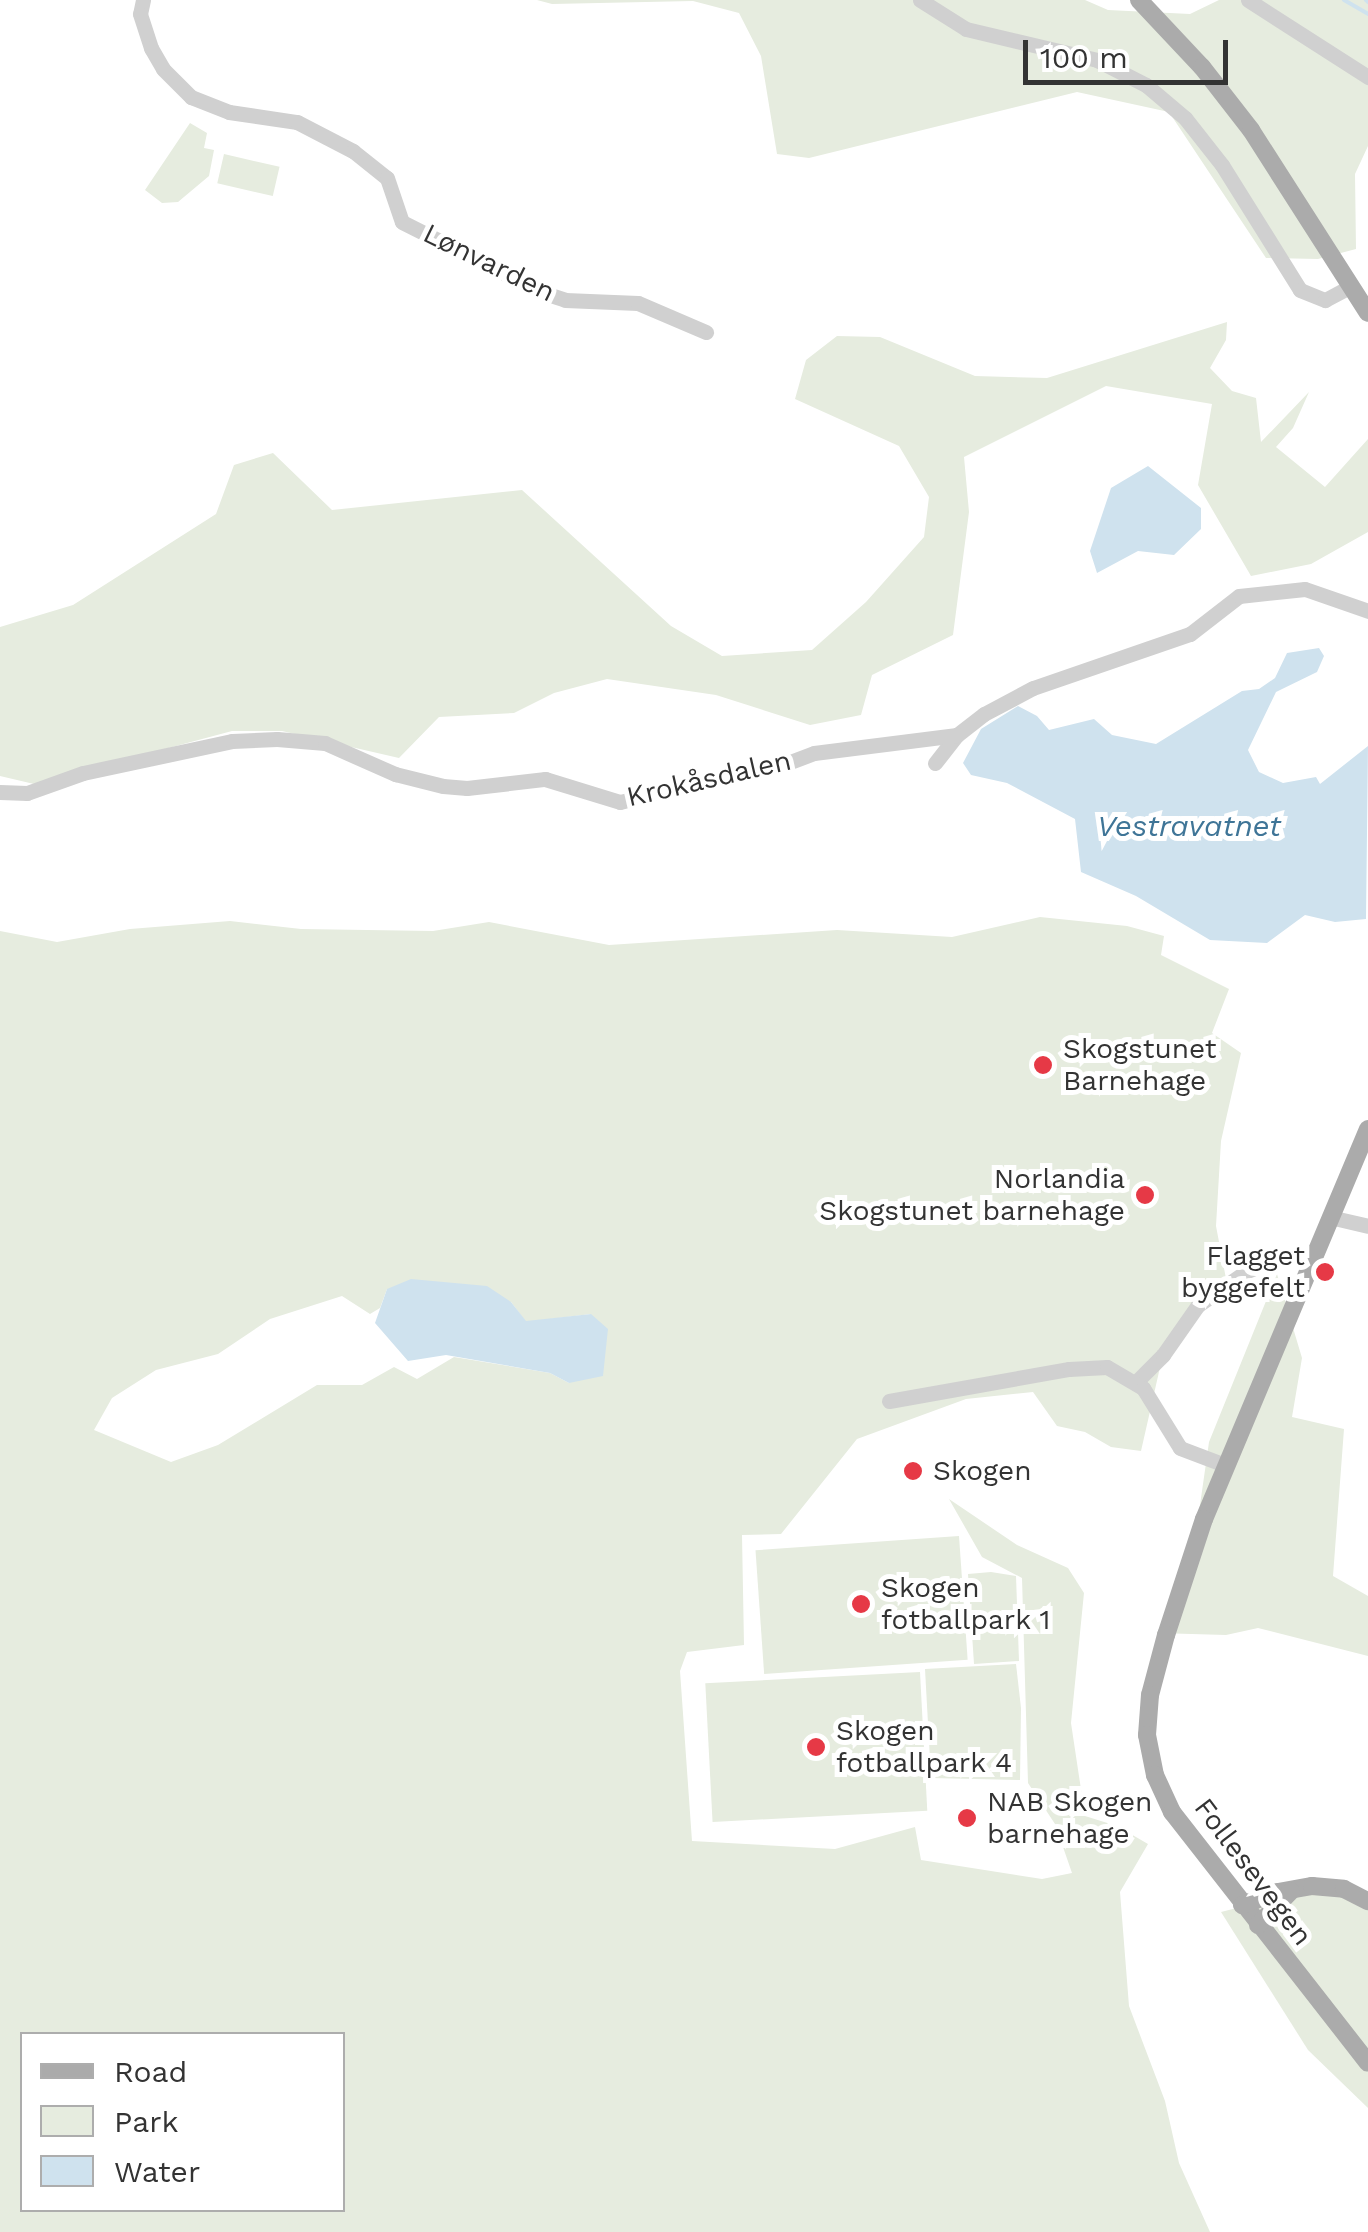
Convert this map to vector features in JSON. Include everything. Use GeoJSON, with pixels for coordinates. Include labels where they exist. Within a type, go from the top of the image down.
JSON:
{"type":"FeatureCollection","features":[{"type":"Feature","properties":{"kind":"main road"},"geometry":{"type":"LineString","coordinates":[[1139,0],[1174,35],[1269,156],[1368,312]]}},
{"type":"Feature","properties":{"kind":"main road"},"geometry":{"type":"LineString","coordinates":[[1156,0],[1174,35]]}},
{"type":"Feature","properties":{"kind":"main road","name":"Follesevegen"},"geometry":{"type":"LineString","coordinates":[[1368,1129],[1334,1218],[1225,1464],[1166,1636],[1150,1694],[1148,1735],[1155,1775],[1172,1812],[1368,2062]]}},
{"type":"Feature","properties":{"kind":"main road"},"geometry":{"type":"LineString","coordinates":[[1242,1906],[1324,1886],[1368,1900]]}},
{"type":"Feature","properties":{"kind":"main road"},"geometry":{"type":"LineString","coordinates":[[1258,1925],[1292,1891]]}},
{"type":"Feature","properties":{"kind":"street","name":"Lønvarden"},"geometry":{"type":"LineString","coordinates":[[143,0],[140,14],[151,48],[163,68],[191,97],[230,112],[298,122],[353,151],[387,178],[402,222],[541,292],[565,300],[638,303],[706,332]]}},
{"type":"Feature","properties":{"kind":"street"},"geometry":{"type":"LineString","coordinates":[[920,0],[966,29],[1084,56],[1146,85],[1194,130],[1306,294],[1326,300],[1351,286]]}},
{"type":"Feature","properties":{"kind":"street"},"geometry":{"type":"LineString","coordinates":[[1248,0],[1368,77]]}},
{"type":"Feature","properties":{"kind":"street","name":"Krokåsdalen"},"geometry":{"type":"LineString","coordinates":[[935,762],[957,735],[984,714],[1034,688],[1190,634],[1239,596],[1305,589],[1368,610]]}},
{"type":"Feature","properties":{"kind":"street"},"geometry":{"type":"LineString","coordinates":[[1352,604],[1368,625]]}},
{"type":"Feature","properties":{"kind":"street","name":"Krokåsdalen"},"geometry":{"type":"LineString","coordinates":[[0,792],[28,794],[83,773],[232,741],[277,739],[325,744],[394,774],[443,786],[467,788],[545,778],[620,802],[715,778],[769,770],[814,753],[957,735]]}},
{"type":"Feature","properties":{"kind":"street"},"geometry":{"type":"LineString","coordinates":[[1334,1218],[1368,1226]]}},
{"type":"Feature","properties":{"kind":"street"},"geometry":{"type":"LineString","coordinates":[[1136,1382],[1163,1356],[1198,1305],[1247,1271],[1293,1253]]}},
{"type":"Feature","properties":{"kind":"street"},"geometry":{"type":"LineString","coordinates":[[890,1402],[1069,1369],[1107,1367],[1136,1382],[1180,1448],[1225,1464]]}},
{"type":"Feature","properties":{"kind":"green space"},"geometry":{"type":"Polygon","coordinates":[[[537,0],[1085,0],[1108,10],[1190,14],[1219,0],[1368,0],[1368,146],[1355,174],[1356,249],[1318,259],[1266,258],[1169,112],[1077,92],[809,158],[777,154],[761,56],[739,13],[693,1],[552,4],[537,0]]]}},
{"type":"Feature","properties":{"kind":"green space"},"geometry":{"type":"Polygon","coordinates":[[[190,123],[207,133],[204,148],[214,150],[209,176],[178,202],[162,203],[145,190],[190,123]]]}},
{"type":"Feature","properties":{"kind":"green space"},"geometry":{"type":"Polygon","coordinates":[[[224,154],[280,167],[273,196],[217,183],[224,154]]]}},
{"type":"Feature","properties":{"kind":"green space"},"geometry":{"type":"Polygon","coordinates":[[[1227,322],[1226,340],[1210,368],[1232,391],[1256,398],[1261,442],[1309,392],[1293,428],[1276,447],[1325,487],[1368,439],[1368,532],[1311,564],[1251,576],[1198,485],[1212,404],[1106,386],[964,457],[969,512],[953,635],[872,675],[861,715],[810,725],[716,695],[607,679],[554,693],[514,713],[439,717],[399,758],[282,731],[232,731],[34,784],[0,776],[0,627],[73,605],[216,514],[234,465],[273,453],[332,510],[522,490],[671,626],[722,656],[812,650],[866,602],[924,537],[929,497],[899,446],[795,399],[806,360],[837,336],[880,337],[975,376],[1047,378],[1227,322]]]}},
{"type":"Feature","properties":{"kind":"green space"},"geometry":{"type":"Polygon","coordinates":[[[1040,917],[1127,926],[1164,936],[1161,955],[1229,989],[1212,1033],[1241,1053],[1221,1141],[1216,1226],[1227,1284],[1197,1309],[1161,1363],[1141,1451],[1111,1447],[1085,1432],[1057,1426],[1033,1392],[966,1399],[857,1439],[781,1534],[742,1535],[744,1645],[687,1652],[680,1671],[692,1841],[835,1849],[915,1827],[921,1860],[1042,1879],[1072,1873],[1055,1824],[1028,1783],[1022,1578],[982,1557],[949,1499],[1017,1545],[1068,1568],[1084,1593],[1071,1723],[1085,1816],[1117,1826],[1148,1844],[1120,1892],[1129,2006],[1165,2101],[1179,2163],[1210,2232],[0,2232],[0,931],[57,942],[130,929],[230,921],[301,929],[433,931],[489,922],[609,945],[837,930],[952,937],[1040,917]],[[387,1289],[380,1308],[370,1314],[342,1296],[270,1319],[218,1354],[156,1370],[112,1398],[94,1430],[171,1462],[218,1445],[317,1385],[362,1385],[394,1367],[417,1379],[454,1357],[550,1373],[569,1383],[591,1314],[526,1322],[511,1302],[387,1289]]]}},
{"type":"Feature","properties":{"kind":"green space"},"geometry":{"type":"Polygon","coordinates":[[[1277,1274],[1302,1358],[1292,1417],[1344,1429],[1333,1576],[1368,1596],[1368,1656],[1258,1628],[1226,1635],[1157,1633],[1189,1582],[1209,1442],[1277,1274]]]}},
{"type":"Feature","properties":{"kind":"green space","name":"Skogen fotballpark 1"},"geometry":{"type":"Polygon","coordinates":[[[959,1536],[968,1660],[764,1674],[755,1550],[959,1536]]]}},
{"type":"Feature","properties":{"kind":"green space"},"geometry":{"type":"Polygon","coordinates":[[[968,1574],[1016,1576],[1019,1661],[974,1664],[968,1574]]]}},
{"type":"Feature","properties":{"kind":"green space"},"geometry":{"type":"Polygon","coordinates":[[[1016,1664],[1021,1708],[1020,1780],[931,1778],[925,1669],[1016,1664]]]}},
{"type":"Feature","properties":{"kind":"green space","name":"Skogen fotballpark 4"},"geometry":{"type":"Polygon","coordinates":[[[920,1672],[927,1811],[713,1822],[705,1683],[920,1672]]]}},
{"type":"Feature","properties":{"kind":"green space"},"geometry":{"type":"Polygon","coordinates":[[[1334,1883],[1368,1901],[1368,2108],[1308,2050],[1221,1912],[1334,1883]]]}},
{"type":"Feature","properties":{"kind":"water"},"geometry":{"type":"Polygon","coordinates":[[[1148,466],[1201,508],[1201,529],[1174,555],[1138,551],[1097,573],[1090,551],[1111,488],[1148,466]]]}},
{"type":"Feature","properties":{"kind":"water","name":"Vestravatnet"},"geometry":{"type":"Polygon","coordinates":[[[1319,648],[1324,656],[1317,672],[1276,692],[1248,750],[1259,772],[1283,783],[1316,777],[1320,784],[1368,746],[1366,919],[1335,922],[1305,915],[1267,943],[1210,940],[1136,896],[1081,872],[1075,819],[1007,783],[971,775],[963,763],[981,729],[1018,706],[1037,716],[1049,730],[1094,719],[1112,735],[1156,744],[1242,691],[1259,689],[1275,678],[1287,653],[1319,648]]]}},
{"type":"Feature","properties":{"kind":"water"},"geometry":{"type":"Polygon","coordinates":[[[411,1279],[487,1286],[511,1302],[526,1321],[591,1314],[608,1329],[603,1376],[569,1383],[550,1373],[446,1355],[408,1361],[375,1323],[387,1289],[411,1279]]]}},
{"type":"Feature","properties":{"kind":"waterway"},"geometry":{"type":"LineString","coordinates":[[1344,0],[1368,14]]}},
{"type":"Feature","properties":{"kind":"place","name":"Skogstunet Barnehage"},"geometry":{"type":"Point","coordinates":[1043,1065]}},
{"type":"Feature","properties":{"kind":"place","name":"Norlandia Skogstunet barnehage"},"geometry":{"type":"Point","coordinates":[1145,1195]}},
{"type":"Feature","properties":{"kind":"place","name":"Flagget byggefelt"},"geometry":{"type":"Point","coordinates":[1325,1272]}},
{"type":"Feature","properties":{"kind":"place","name":"Skogen"},"geometry":{"type":"Point","coordinates":[913,1471]}},
{"type":"Feature","properties":{"kind":"place","name":"Skogen fotballpark 1"},"geometry":{"type":"Point","coordinates":[861,1604]}},
{"type":"Feature","properties":{"kind":"place","name":"Skogen fotballpark 4"},"geometry":{"type":"Point","coordinates":[816,1747]}},
{"type":"Feature","properties":{"kind":"place","name":"NAB Skogen barnehage"},"geometry":{"type":"Point","coordinates":[967,1818]}}]}
